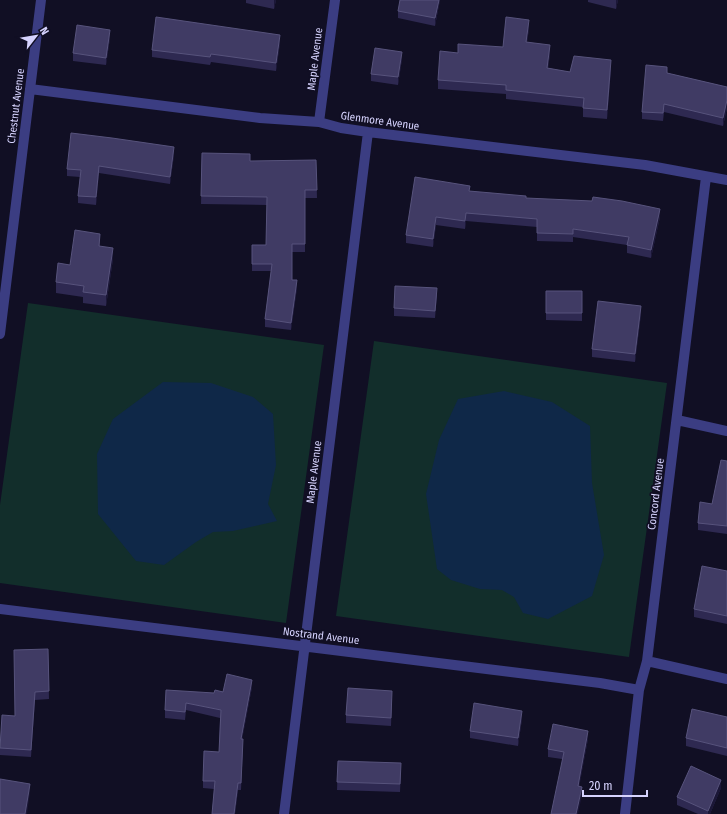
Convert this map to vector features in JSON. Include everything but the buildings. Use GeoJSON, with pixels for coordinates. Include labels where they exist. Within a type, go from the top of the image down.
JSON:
{"type":"FeatureCollection","features":[{"type":"Feature","properties":{"kind":"street","name":"Chestnut Avenue"},"geometry":{"type":"LineString","coordinates":[[0,334],[41,0]]}},
{"type":"Feature","properties":{"kind":"street","name":"Maple Avenue"},"geometry":{"type":"LineString","coordinates":[[319,122],[334,0]]}},
{"type":"Feature","properties":{"kind":"street","name":"Glenmore Avenue"},"geometry":{"type":"LineString","coordinates":[[30,88],[260,118],[319,122],[341,128],[368,132],[645,165],[727,180]]}},
{"type":"Feature","properties":{"kind":"street","name":"Maple Avenue"},"geometry":{"type":"LineString","coordinates":[[284,814],[368,132]]}},
{"type":"Feature","properties":{"kind":"street","name":"Concord Avenue"},"geometry":{"type":"LineString","coordinates":[[626,814],[639,690],[647,661],[706,177]]}},
{"type":"Feature","properties":{"kind":"street"},"geometry":{"type":"LineString","coordinates":[[677,420],[727,431]]}},
{"type":"Feature","properties":{"kind":"street","name":"Nostrand Avenue"},"geometry":{"type":"LineString","coordinates":[[0,609],[600,683],[639,690]]}},
{"type":"Feature","properties":{"kind":"street"},"geometry":{"type":"LineString","coordinates":[[647,661],[727,679]]}},
{"type":"Feature","properties":{"kind":"green space"},"geometry":{"type":"Polygon","coordinates":[[[28,303],[324,345],[286,623],[0,583],[0,505],[28,303]]]}},
{"type":"Feature","properties":{"kind":"green space"},"geometry":{"type":"Polygon","coordinates":[[[374,341],[667,383],[629,657],[336,616],[374,341]]]}},
{"type":"Feature","properties":{"kind":"water"},"geometry":{"type":"Polygon","coordinates":[[[163,382],[211,383],[253,397],[273,414],[276,465],[268,504],[277,521],[233,531],[213,532],[196,542],[164,565],[136,561],[98,514],[97,454],[113,419],[163,382]]]}},
{"type":"Feature","properties":{"kind":"water"},"geometry":{"type":"Polygon","coordinates":[[[504,391],[552,402],[590,426],[592,483],[604,555],[592,596],[548,619],[523,613],[514,597],[502,590],[480,589],[451,580],[437,569],[426,494],[439,440],[458,399],[504,391]]]}}]}
